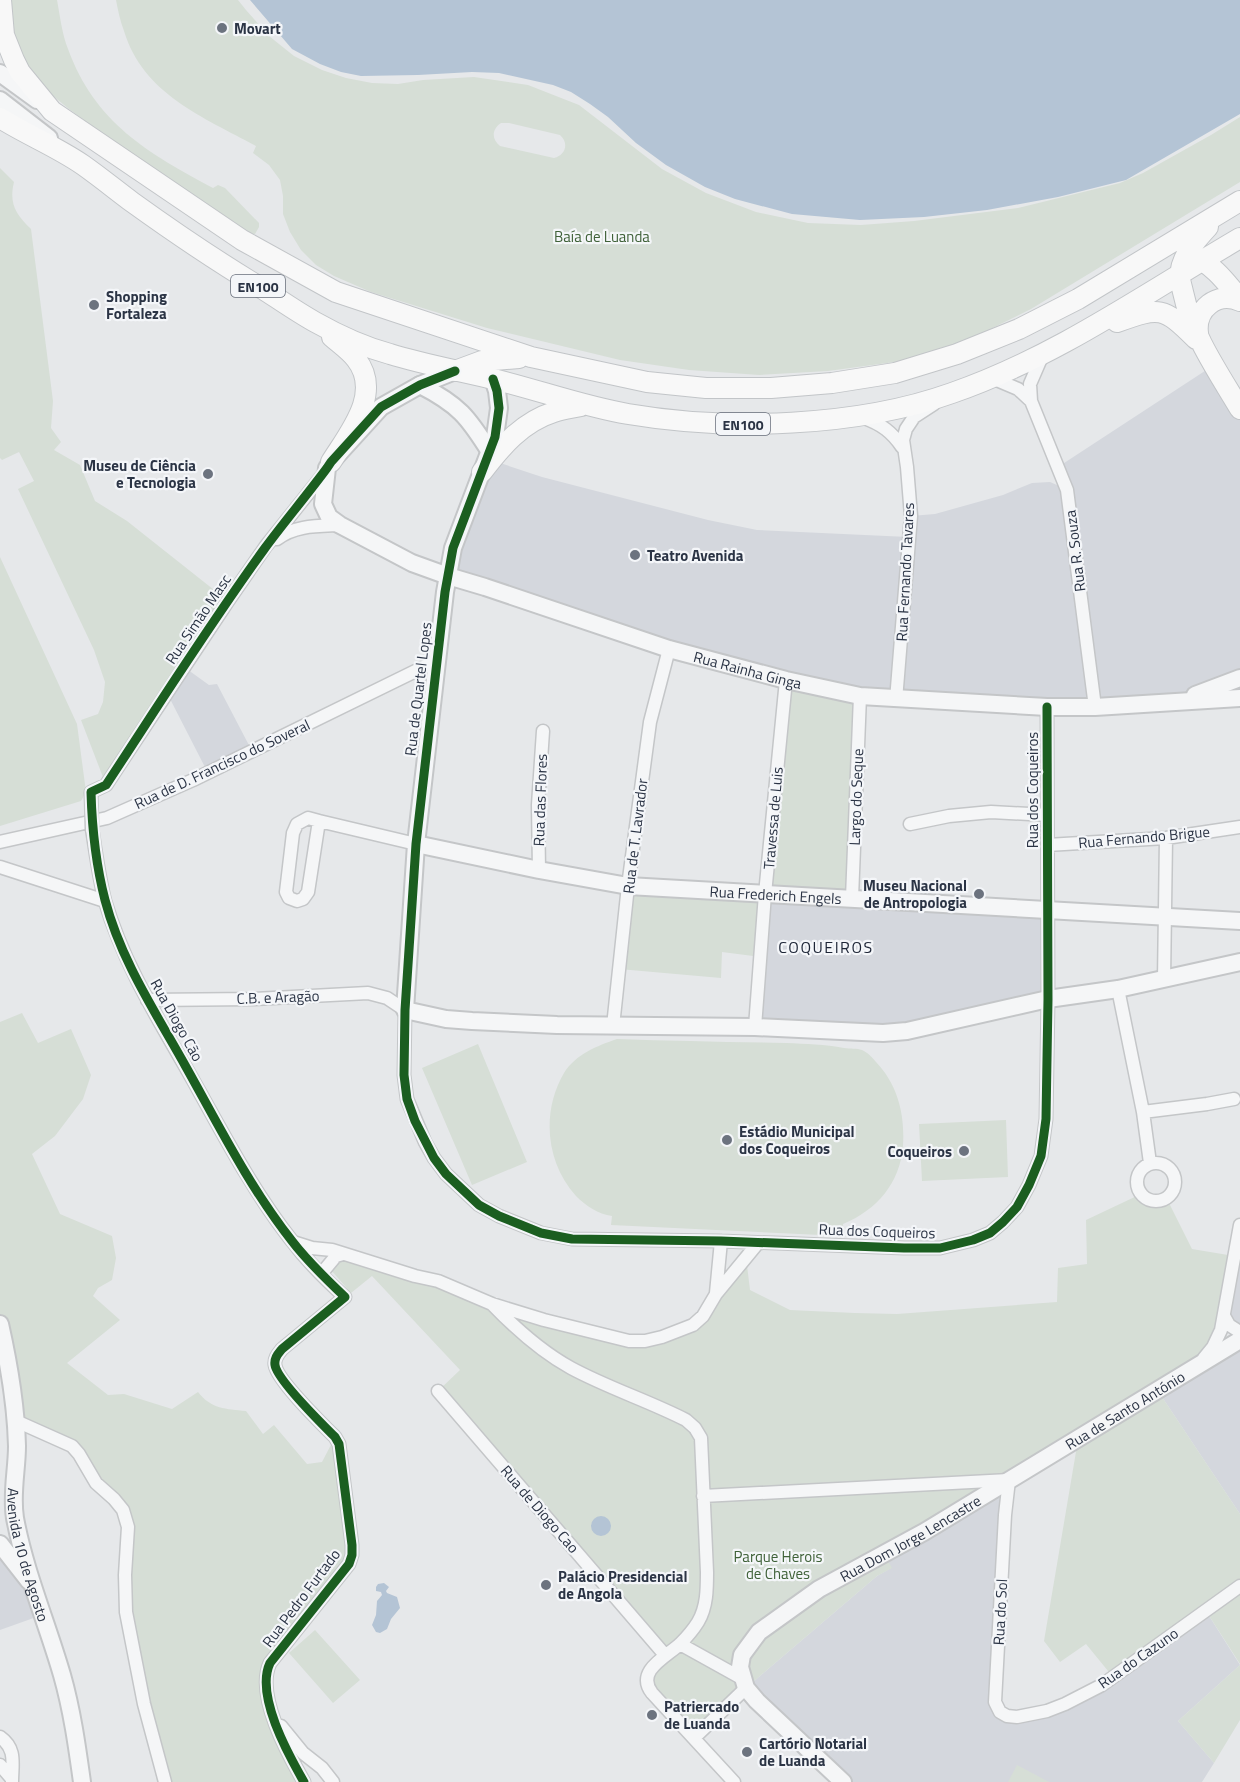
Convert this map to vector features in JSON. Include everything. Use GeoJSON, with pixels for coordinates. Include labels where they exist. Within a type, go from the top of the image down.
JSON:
{"type":"FeatureCollection","features":[{"type":"Feature","properties":{"kind":"main road","name":"EN100"},"geometry":{"type":"LineString","coordinates":[[1,0],[4,35],[14,60],[20,72],[52,111],[242,240],[336,292],[531,357],[647,382],[706,388],[771,388],[832,383],[895,373],[957,354],[1019,329],[1078,299],[1233,205]]}},
{"type":"Feature","properties":{"kind":"main road","name":"EN100"},"geometry":{"type":"LineString","coordinates":[[0,118],[81,163],[132,202],[220,263],[314,321],[360,344],[387,354],[493,379],[587,405],[625,414],[668,420],[715,423],[793,423],[903,408],[949,394],[992,378],[1072,339],[1180,274],[1194,256],[1240,238]]}},
{"type":"Feature","properties":{"kind":"main road"},"geometry":{"type":"LineString","coordinates":[[1194,256],[1196,240],[1233,205]]}},
{"type":"Feature","properties":{"kind":"main road"},"geometry":{"type":"LineString","coordinates":[[1114,278],[1172,255],[1194,256],[1217,272],[1240,300]]}},
{"type":"Feature","properties":{"kind":"main road"},"geometry":{"type":"LineString","coordinates":[[1180,274],[1186,304],[1200,340],[1240,409]]}},
{"type":"Feature","properties":{"kind":"main road"},"geometry":{"type":"LineString","coordinates":[[1200,340],[1197,326],[1203,309],[1218,299],[1240,300]]}},
{"type":"Feature","properties":{"kind":"main road"},"geometry":{"type":"LineString","coordinates":[[1072,339],[1153,311],[1165,313],[1175,319],[1200,340]]}},
{"type":"Feature","properties":{"kind":"main road"},"geometry":{"type":"LineString","coordinates":[[314,321],[357,360],[366,378],[362,409],[329,465]]}},
{"type":"Feature","properties":{"kind":"main road"},"geometry":{"type":"LineString","coordinates":[[444,328],[466,341],[493,379]]}},
{"type":"Feature","properties":{"kind":"main road"},"geometry":{"type":"LineString","coordinates":[[455,371],[482,361],[531,357]]}},
{"type":"Feature","properties":{"kind":"main road"},"geometry":{"type":"LineString","coordinates":[[482,472],[523,428],[554,412],[587,405]]}},
{"type":"Feature","properties":{"kind":"street"},"geometry":{"type":"LineString","coordinates":[[0,73],[52,111]]}},
{"type":"Feature","properties":{"kind":"street"},"geometry":{"type":"LineString","coordinates":[[0,100],[81,163]]}},
{"type":"Feature","properties":{"kind":"street"},"geometry":{"type":"LineString","coordinates":[[1031,401],[1030,384],[1043,354]]}},
{"type":"Feature","properties":{"kind":"street"},"geometry":{"type":"LineString","coordinates":[[329,465],[381,407],[420,385],[455,371]]}},
{"type":"Feature","properties":{"kind":"street"},"geometry":{"type":"LineString","coordinates":[[992,378],[1018,389],[1031,401]]}},
{"type":"Feature","properties":{"kind":"street","name":"Rua de Quartel Lopes"},"geometry":{"type":"LineString","coordinates":[[405,1010],[416,844],[436,661],[453,548],[495,437],[499,408],[493,379]]}},
{"type":"Feature","properties":{"kind":"street"},"geometry":{"type":"LineString","coordinates":[[420,385],[464,413],[490,453]]}},
{"type":"Feature","properties":{"kind":"street"},"geometry":{"type":"LineString","coordinates":[[902,447],[906,429],[914,417],[949,394]]}},
{"type":"Feature","properties":{"kind":"street","name":"Rua R. Souza"},"geometry":{"type":"LineString","coordinates":[[1031,401],[1067,490],[1095,707]]}},
{"type":"Feature","properties":{"kind":"street"},"geometry":{"type":"LineString","coordinates":[[855,416],[880,424],[893,434],[902,447]]}},
{"type":"Feature","properties":{"kind":"street","name":"Rua Fernando Tavares"},"geometry":{"type":"LineString","coordinates":[[896,700],[911,516],[907,467],[902,447]]}},
{"type":"Feature","properties":{"kind":"street","name":"Rua Rainha Ginga"},"geometry":{"type":"LineString","coordinates":[[329,465],[323,504],[329,517],[340,525],[420,566],[669,649],[786,680],[861,696],[896,700],[1047,707],[1095,707],[1240,698]]}},
{"type":"Feature","properties":{"kind":"street","name":"Rua Simão Masc"},"geometry":{"type":"LineString","coordinates":[[91,792],[106,785],[266,546],[329,465]]}},
{"type":"Feature","properties":{"kind":"street"},"geometry":{"type":"LineString","coordinates":[[266,546],[291,530],[340,525]]}},
{"type":"Feature","properties":{"kind":"street"},"geometry":{"type":"LineString","coordinates":[[420,566],[432,563],[453,548]]}},
{"type":"Feature","properties":{"kind":"street","name":"Rua de T. Lavrador"},"geometry":{"type":"LineString","coordinates":[[613,1026],[628,886],[650,722],[669,649]]}},
{"type":"Feature","properties":{"kind":"street","name":"Rua de D. Francisco do Soveral"},"geometry":{"type":"LineString","coordinates":[[0,842],[107,818],[193,780],[436,661]]}},
{"type":"Feature","properties":{"kind":"street"},"geometry":{"type":"LineString","coordinates":[[1177,702],[1240,678]]}},
{"type":"Feature","properties":{"kind":"street","name":"Travessa de Luis"},"geometry":{"type":"LineString","coordinates":[[755,1027],[765,894],[786,680]]}},
{"type":"Feature","properties":{"kind":"street","name":"Largo do Seque"},"geometry":{"type":"LineString","coordinates":[[852,898],[861,696]]}},
{"type":"Feature","properties":{"kind":"street","name":"Rua dos Coqueiros"},"geometry":{"type":"LineString","coordinates":[[405,1010],[404,1075],[407,1099],[429,1150],[446,1174],[479,1205],[541,1233],[572,1239],[940,1248],[973,1240],[990,1233],[1017,1206],[1029,1185],[1041,1156],[1046,1119],[1047,707]]}},
{"type":"Feature","properties":{"kind":"street","name":"Rua das Flores"},"geometry":{"type":"LineString","coordinates":[[538,870],[538,805],[543,731]]}},
{"type":"Feature","properties":{"kind":"street","name":"Rua Diogo Cão"},"geometry":{"type":"LineString","coordinates":[[91,792],[92,829],[105,901],[126,959],[236,1157],[292,1242]]}},
{"type":"Feature","properties":{"kind":"street"},"geometry":{"type":"LineString","coordinates":[[910,824],[949,816],[991,812],[1047,815]]}},
{"type":"Feature","properties":{"kind":"street"},"geometry":{"type":"LineString","coordinates":[[312,818],[319,821],[308,892],[300,901],[292,900],[286,892],[295,828],[304,819],[312,818]]}},
{"type":"Feature","properties":{"kind":"street","name":"Rua Frederich Engels"},"geometry":{"type":"LineString","coordinates":[[319,821],[538,870],[628,886],[1240,921]]}},
{"type":"Feature","properties":{"kind":"street","name":"Rua Fernando Brigue"},"geometry":{"type":"LineString","coordinates":[[1047,844],[1166,838],[1240,827]]}},
{"type":"Feature","properties":{"kind":"street"},"geometry":{"type":"LineString","coordinates":[[1164,980],[1166,838]]}},
{"type":"Feature","properties":{"kind":"street"},"geometry":{"type":"LineString","coordinates":[[0,867],[105,901]]}},
{"type":"Feature","properties":{"kind":"street"},"geometry":{"type":"LineString","coordinates":[[405,1010],[446,1019],[472,1021],[613,1026],[755,1027],[858,1033],[891,1032],[907,1031],[1048,999],[1164,980],[1240,962]]}},
{"type":"Feature","properties":{"kind":"street"},"geometry":{"type":"LineString","coordinates":[[1118,989],[1143,1112],[1150,1163]]}},
{"type":"Feature","properties":{"kind":"street","name":"C.B. e Aragão"},"geometry":{"type":"LineString","coordinates":[[147,1000],[254,999],[368,993],[387,998],[405,1010]]}},
{"type":"Feature","properties":{"kind":"street"},"geometry":{"type":"LineString","coordinates":[[1143,1112],[1234,1100]]}},
{"type":"Feature","properties":{"kind":"street"},"geometry":{"type":"LineString","coordinates":[[1194,1370],[1213,1347],[1221,1330],[1240,1225]]}},
{"type":"Feature","properties":{"kind":"street"},"geometry":{"type":"LineString","coordinates":[[716,1294],[721,1241]]}},
{"type":"Feature","properties":{"kind":"street"},"geometry":{"type":"LineString","coordinates":[[292,1242],[438,1281],[492,1304],[544,1320],[629,1341],[662,1338],[693,1325],[703,1316],[716,1294],[758,1243]]}},
{"type":"Feature","properties":{"kind":"street"},"geometry":{"type":"LineString","coordinates":[[292,1242],[321,1274],[336,1256],[343,1254]]}},
{"type":"Feature","properties":{"kind":"street","name":"Rua Pedro Furtado"},"geometry":{"type":"LineString","coordinates":[[302,1779],[272,1716],[267,1671],[270,1663],[349,1564],[352,1555],[339,1444],[283,1380],[275,1364],[276,1356],[282,1348],[345,1298],[321,1274]]}},
{"type":"Feature","properties":{"kind":"street"},"geometry":{"type":"LineString","coordinates":[[492,1304],[523,1333],[570,1368],[676,1416],[695,1428],[701,1438],[707,1572],[704,1607],[699,1620],[680,1644],[665,1655],[650,1670],[646,1678],[652,1693],[734,1782]]}},
{"type":"Feature","properties":{"kind":"street"},"geometry":{"type":"LineString","coordinates":[[1224,1316],[1229,1324],[1240,1332]]}},
{"type":"Feature","properties":{"kind":"street","name":"Avenida 10 de Agosto"},"geometry":{"type":"LineString","coordinates":[[0,1324],[11,1377],[16,1421],[15,1516],[34,1588],[63,1676],[77,1741],[82,1782]]}},
{"type":"Feature","properties":{"kind":"street","name":"Rua de Santo António"},"geometry":{"type":"LineString","coordinates":[[1009,1480],[1194,1370],[1240,1340]]}},
{"type":"Feature","properties":{"kind":"street","name":"Rua de Diogo Cao"},"geometry":{"type":"LineString","coordinates":[[438,1391],[665,1655]]}},
{"type":"Feature","properties":{"kind":"street"},"geometry":{"type":"LineString","coordinates":[[16,1421],[72,1446],[96,1483],[123,1510],[128,1527],[125,1575],[126,1612],[144,1704],[165,1782]]}},
{"type":"Feature","properties":{"kind":"street"},"geometry":{"type":"LineString","coordinates":[[703,1496],[1009,1480]]}},
{"type":"Feature","properties":{"kind":"street","name":"Rua Dom Jorge Lencastre"},"geometry":{"type":"LineString","coordinates":[[748,1689],[740,1667],[742,1655],[759,1632],[819,1589],[924,1532],[1009,1480]]}},
{"type":"Feature","properties":{"kind":"street","name":"Rua do Sol"},"geometry":{"type":"LineString","coordinates":[[1009,1480],[995,1702],[1000,1712],[1007,1716],[1028,1715]]}},
{"type":"Feature","properties":{"kind":"street"},"geometry":{"type":"LineString","coordinates":[[0,1544],[34,1588]]}},
{"type":"Feature","properties":{"kind":"street","name":"Rua do Cazuno"},"geometry":{"type":"LineString","coordinates":[[1028,1715],[1065,1704],[1102,1685],[1240,1587]]}},
{"type":"Feature","properties":{"kind":"street"},"geometry":{"type":"LineString","coordinates":[[680,1644],[748,1689],[843,1782]]}},
{"type":"Feature","properties":{"kind":"street"},"geometry":{"type":"LineString","coordinates":[[694,1738],[748,1689]]}},
{"type":"Feature","properties":{"kind":"street"},"geometry":{"type":"LineString","coordinates":[[272,1716],[303,1753],[333,1782]]}},
{"type":"Feature","properties":{"kind":"street"},"geometry":{"type":"LineString","coordinates":[[0,1737],[7,1743],[13,1754],[12,1780]]}},
{"type":"Feature","properties":{"kind":"street"},"geometry":{"type":"LineString","coordinates":[[302,1779],[313,1762]]}},
{"type":"Feature","properties":{"kind":"street"},"geometry":{"type":"LineString","coordinates":[[0,1765],[12,1780]]}},
{"type":"Feature","properties":{"kind":"shaded area"},"geometry":{"type":"Polygon","coordinates":[[[1214,365],[1240,409],[1240,678],[1177,702],[860,696],[448,576],[491,460],[542,477],[708,520],[757,530],[908,537],[911,516],[935,514],[1003,495],[1032,483],[1050,482],[1066,489],[1058,467],[1214,365]]]}},
{"type":"Feature","properties":{"kind":"shaded area"},"geometry":{"type":"Polygon","coordinates":[[[184,667],[209,685],[217,684],[252,751],[208,773],[167,693],[184,667]]]}},
{"type":"Feature","properties":{"kind":"shaded area"},"geometry":{"type":"Polygon","coordinates":[[[765,894],[1047,910],[1048,999],[907,1029],[755,1027],[765,894]]]}},
{"type":"Feature","properties":{"kind":"shaded area"},"geometry":{"type":"Polygon","coordinates":[[[1240,1225],[1240,1332],[1229,1325],[1228,1287],[1240,1225]]]}},
{"type":"Feature","properties":{"kind":"shaded area"},"geometry":{"type":"Polygon","coordinates":[[[1240,1340],[1240,1514],[1158,1391],[1240,1340]]]}},
{"type":"Feature","properties":{"kind":"shaded area"},"geometry":{"type":"Polygon","coordinates":[[[1009,1480],[995,1690],[1007,1716],[1065,1704],[1206,1611],[1240,1665],[1178,1721],[1214,1763],[1202,1782],[845,1782],[746,1688],[877,1576],[891,1568],[884,1554],[1009,1480]]]}},
{"type":"Feature","properties":{"kind":"shaded area"},"geometry":{"type":"Polygon","coordinates":[[[0,1544],[42,1615],[0,1630],[0,1544]]]}},
{"type":"Feature","properties":{"kind":"green space"},"geometry":{"type":"Polygon","coordinates":[[[5,0],[57,0],[66,43],[79,75],[109,116],[126,133],[167,162],[213,188],[218,185],[225,188],[259,223],[255,234],[250,234],[201,206],[47,91],[19,58],[5,0]]]}},
{"type":"Feature","properties":{"kind":"green space","name":"Baía de Luanda"},"geometry":{"type":"Polygon","coordinates":[[[116,0],[238,0],[269,36],[294,56],[322,70],[346,78],[372,83],[398,84],[474,77],[528,85],[579,105],[662,169],[706,193],[756,212],[808,223],[861,225],[1018,208],[1120,183],[1143,173],[1240,117],[1240,182],[1031,309],[968,340],[902,361],[828,371],[759,375],[689,370],[620,360],[487,328],[371,292],[334,276],[316,265],[301,250],[290,232],[283,214],[280,180],[269,165],[253,153],[256,146],[196,113],[160,87],[133,53],[116,0]],[[501,123],[494,131],[495,140],[500,146],[554,158],[564,152],[565,142],[560,135],[501,123]]]}},
{"type":"Feature","properties":{"kind":"green space"},"geometry":{"type":"Polygon","coordinates":[[[0,168],[14,182],[12,196],[15,208],[31,229],[53,401],[51,428],[61,442],[54,450],[80,465],[95,501],[127,521],[228,601],[106,785],[81,720],[98,714],[103,702],[105,682],[94,650],[18,489],[34,481],[19,452],[2,460],[0,458],[0,168]]]}},
{"type":"Feature","properties":{"kind":"green space"},"geometry":{"type":"Polygon","coordinates":[[[0,557],[77,724],[86,792],[81,801],[0,826],[0,557]]]}},
{"type":"Feature","properties":{"kind":"green space"},"geometry":{"type":"Polygon","coordinates":[[[786,680],[860,696],[852,898],[766,894],[761,957],[722,952],[721,978],[619,969],[628,886],[765,893],[786,680]]]}},
{"type":"Feature","properties":{"kind":"green space"},"geometry":{"type":"Polygon","coordinates":[[[22,1013],[38,1043],[71,1029],[91,1075],[83,1099],[55,1136],[32,1154],[60,1214],[112,1236],[116,1258],[112,1280],[98,1288],[93,1296],[120,1320],[67,1363],[108,1395],[124,1394],[172,1409],[198,1392],[214,1405],[225,1409],[246,1411],[263,1434],[274,1425],[307,1464],[322,1462],[335,1437],[352,1555],[270,1663],[268,1688],[304,1782],[157,1782],[134,1653],[128,1527],[79,1454],[16,1421],[0,1324],[0,1022],[22,1013]]]}},
{"type":"Feature","properties":{"kind":"green space","name":"Estádio Municipal dos Coqueiros"},"geometry":{"type":"Polygon","coordinates":[[[617,1039],[808,1044],[864,1051],[875,1060],[890,1080],[901,1112],[903,1146],[892,1183],[876,1203],[843,1224],[842,1236],[611,1225],[612,1216],[588,1206],[566,1183],[553,1153],[550,1120],[557,1088],[569,1066],[588,1052],[617,1039]]]}},
{"type":"Feature","properties":{"kind":"green space"},"geometry":{"type":"Polygon","coordinates":[[[478,1044],[527,1162],[472,1185],[422,1068],[478,1044]]]}},
{"type":"Feature","properties":{"kind":"green space","name":"Coqueiros"},"geometry":{"type":"Polygon","coordinates":[[[1006,1120],[1008,1177],[922,1181],[919,1124],[1006,1120]]]}},
{"type":"Feature","properties":{"kind":"green space","name":"Parque Herois de Chaves"},"geometry":{"type":"Polygon","coordinates":[[[1141,1194],[1152,1200],[1165,1199],[1192,1249],[1234,1256],[1213,1347],[1158,1391],[1240,1514],[1240,1664],[1206,1611],[1113,1677],[1086,1644],[1060,1662],[1044,1641],[1078,1440],[884,1554],[892,1568],[877,1576],[746,1688],[694,1738],[647,1684],[665,1655],[438,1391],[460,1370],[372,1276],[351,1293],[331,1270],[343,1254],[492,1304],[645,1341],[703,1316],[746,1257],[750,1290],[790,1310],[897,1314],[1057,1302],[1058,1268],[1087,1264],[1086,1220],[1141,1194]]]}},
{"type":"Feature","properties":{"kind":"green space"},"geometry":{"type":"Polygon","coordinates":[[[315,1630],[360,1680],[333,1703],[289,1653],[315,1630]]]}},
{"type":"Feature","properties":{"kind":"green space"},"geometry":{"type":"Polygon","coordinates":[[[1240,1665],[1240,1720],[1214,1763],[1178,1721],[1240,1665]]]}},
{"type":"Feature","properties":{"kind":"green space"},"geometry":{"type":"Polygon","coordinates":[[[1017,1765],[1049,1782],[1008,1782],[1017,1765]]]}},
{"type":"Feature","properties":{"kind":"water"},"geometry":{"type":"Polygon","coordinates":[[[250,0],[1240,0],[1240,114],[1126,180],[1058,197],[987,210],[924,217],[860,220],[792,214],[735,199],[705,187],[666,165],[590,104],[571,92],[553,85],[499,73],[361,76],[320,64],[292,49],[250,0]]]}},
{"type":"Feature","properties":{"kind":"water"},"geometry":{"type":"Polygon","coordinates":[[[601,1516],[608,1519],[611,1526],[608,1533],[601,1536],[594,1533],[591,1526],[594,1519],[601,1516]]]}},
{"type":"Feature","properties":{"kind":"water"},"geometry":{"type":"Polygon","coordinates":[[[384,1583],[389,1587],[387,1593],[397,1597],[400,1608],[391,1619],[387,1629],[380,1633],[376,1632],[372,1625],[376,1615],[377,1601],[382,1595],[381,1592],[376,1591],[376,1587],[384,1583]]]}},
{"type":"Feature","properties":{"kind":"cycle path"},"geometry":{"type":"LineString","coordinates":[[304,1782],[275,1724],[266,1676],[270,1663],[349,1564],[352,1545],[339,1444],[283,1381],[275,1363],[282,1349],[345,1297],[298,1249],[262,1200],[151,1007],[120,944],[105,900],[95,846],[91,792],[106,785],[244,577],[331,462],[381,407],[420,385],[455,371]]}},
{"type":"Feature","properties":{"kind":"cycle path"},"geometry":{"type":"LineString","coordinates":[[493,379],[499,408],[495,437],[453,548],[445,592],[416,844],[405,1010],[404,1075],[407,1099],[415,1121],[434,1158],[446,1174],[479,1205],[541,1233],[572,1239],[940,1248],[973,1240],[990,1233],[1003,1222],[1017,1207],[1029,1185],[1041,1156],[1046,1119],[1047,707]]}},
{"type":"Feature","properties":{"kind":"place","name":"Movart"},"geometry":{"type":"Point","coordinates":[222,28]}},
{"type":"Feature","properties":{"kind":"place","name":"Shopping Fortaleza"},"geometry":{"type":"Point","coordinates":[94,305]}},
{"type":"Feature","properties":{"kind":"place","name":"Museu de Ciência e Tecnologia"},"geometry":{"type":"Point","coordinates":[208,474]}},
{"type":"Feature","properties":{"kind":"place","name":"Teatro Avenida"},"geometry":{"type":"Point","coordinates":[635,555]}},
{"type":"Feature","properties":{"kind":"place","name":"Museu Nacional de Antropologia"},"geometry":{"type":"Point","coordinates":[979,894]}},
{"type":"Feature","properties":{"kind":"place","name":"Estádio Municipal dos Coqueiros"},"geometry":{"type":"Point","coordinates":[727,1140]}},
{"type":"Feature","properties":{"kind":"place","name":"Coqueiros"},"geometry":{"type":"Point","coordinates":[964,1151]}},
{"type":"Feature","properties":{"kind":"place","name":"Palácio Presidencial de Angola"},"geometry":{"type":"Point","coordinates":[546,1585]}},
{"type":"Feature","properties":{"kind":"place","name":"Patriercado de Luanda"},"geometry":{"type":"Point","coordinates":[652,1715]}},
{"type":"Feature","properties":{"kind":"place","name":"Cartório Notarial de Luanda"},"geometry":{"type":"Point","coordinates":[747,1752]}},
{"type":"Feature","properties":{"kind":"district","name":"COQUEIROS"},"geometry":{"type":"Point","coordinates":[826,947]}}]}
